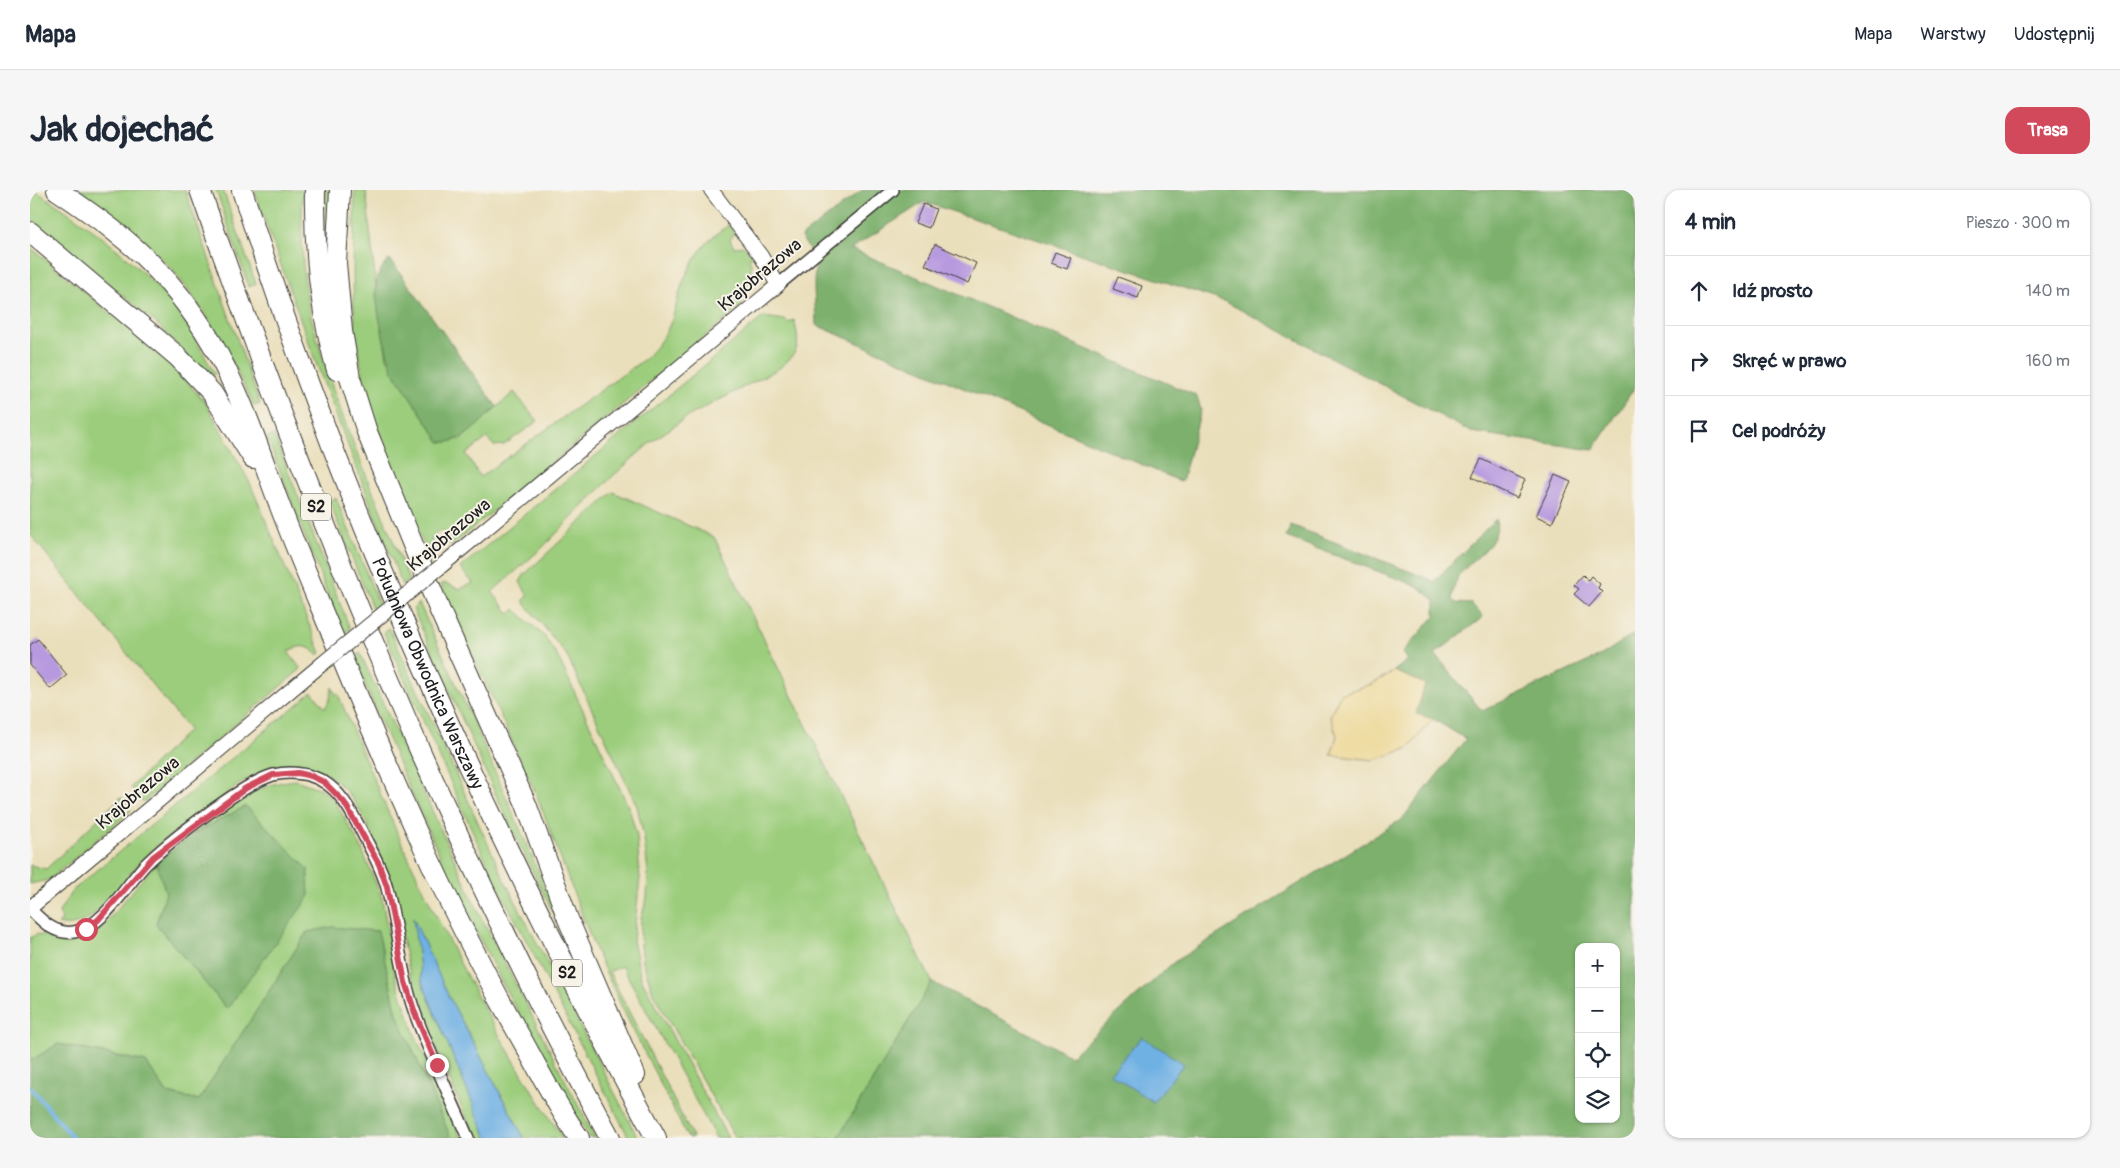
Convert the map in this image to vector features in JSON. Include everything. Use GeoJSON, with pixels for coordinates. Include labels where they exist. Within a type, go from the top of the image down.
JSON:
{"type":"FeatureCollection","features":[{"type":"Feature","properties":{"kind":"highway"},"geometry":{"type":"LineString","coordinates":[[57,190],[95,216],[133,246],[160,273],[212,341],[234,382],[278,501],[401,802],[500,1002],[579,1138]]}},
{"type":"Feature","properties":{"kind":"highway","name":"Południowa Obwodnica Warszawy"},"geometry":{"type":"LineString","coordinates":[[200,190],[274,398],[386,676],[482,889],[556,1037],[610,1138]]}},
{"type":"Feature","properties":{"kind":"highway","name":"Południowa Obwodnica Warszawy"},"geometry":{"type":"LineString","coordinates":[[242,190],[271,278],[342,473],[404,623],[508,853],[587,1011],[656,1138]]}},
{"type":"Feature","properties":{"kind":"highway"},"geometry":{"type":"LineString","coordinates":[[315,190],[316,266],[330,346],[350,411],[526,804],[568,919],[664,1138]]}},
{"type":"Feature","properties":{"kind":"highway"},"geometry":{"type":"LineString","coordinates":[[340,190],[336,263],[342,331],[350,378],[367,432],[410,542]]}},
{"type":"Feature","properties":{"kind":"highway"},"geometry":{"type":"LineString","coordinates":[[30,232],[144,326],[212,393],[240,435],[278,501]]}},
{"type":"Feature","properties":{"kind":"street"},"geometry":{"type":"LineString","coordinates":[[711,190],[761,256],[778,285]]}},
{"type":"Feature","properties":{"kind":"street","name":"Krajobrazowa"},"geometry":{"type":"LineString","coordinates":[[30,908],[893,190]]}},
{"type":"Feature","properties":{"kind":"street"},"geometry":{"type":"LineString","coordinates":[[30,908],[50,928],[63,932],[86,929],[98,920],[153,857],[246,788],[273,775],[285,773],[311,776],[324,782],[344,802],[379,864],[387,887],[398,954],[415,1013],[468,1138]]}},
{"type":"Feature","properties":{"kind":"green space"},"geometry":{"type":"Polygon","coordinates":[[[30,190],[34,190],[88,227],[122,253],[153,283],[175,308],[193,335],[215,374],[210,379],[157,324],[30,218],[30,190]]]}},
{"type":"Feature","properties":{"kind":"green space"},"geometry":{"type":"Polygon","coordinates":[[[72,190],[185,190],[260,404],[254,406],[235,367],[203,311],[191,293],[163,260],[119,223],[72,190]]]}},
{"type":"Feature","properties":{"kind":"green space"},"geometry":{"type":"Polygon","coordinates":[[[216,190],[223,190],[256,284],[249,287],[216,190]]]}},
{"type":"Feature","properties":{"kind":"green space"},"geometry":{"type":"Polygon","coordinates":[[[254,190],[303,190],[302,249],[304,279],[309,308],[318,343],[341,411],[409,580],[402,585],[316,363],[254,190]]]}},
{"type":"Feature","properties":{"kind":"green space"},"geometry":{"type":"Polygon","coordinates":[[[325,190],[331,190],[327,271],[325,190]]]}},
{"type":"Feature","properties":{"kind":"green space"},"geometry":{"type":"Polygon","coordinates":[[[355,190],[366,190],[376,289],[387,358],[460,440],[514,392],[538,421],[504,445],[494,446],[487,438],[466,454],[480,477],[646,358],[656,347],[669,326],[682,285],[690,267],[706,243],[729,225],[734,233],[730,240],[734,247],[744,246],[753,256],[749,258],[751,268],[749,280],[740,301],[743,305],[451,546],[441,530],[434,535],[431,544],[435,559],[431,562],[396,479],[367,394],[356,335],[353,262],[355,190]]]}},
{"type":"Feature","properties":{"kind":"green space"},"geometry":{"type":"Polygon","coordinates":[[[862,190],[1635,190],[1635,387],[1593,450],[1471,432],[1226,302],[924,202],[851,249],[1197,396],[1201,410],[1182,482],[816,325],[814,285],[817,262],[801,237],[862,190]]]}},
{"type":"Feature","properties":{"kind":"green space"},"geometry":{"type":"Polygon","coordinates":[[[30,247],[157,352],[175,368],[205,402],[250,483],[321,653],[318,655],[311,649],[304,647],[288,652],[301,669],[145,801],[140,800],[131,787],[189,730],[30,534],[30,247]]]}},
{"type":"Feature","properties":{"kind":"green space"},"geometry":{"type":"Polygon","coordinates":[[[390,259],[497,407],[471,431],[456,440],[440,442],[393,371],[382,331],[376,290],[380,272],[390,259]]]}},
{"type":"Feature","properties":{"kind":"green space"},"geometry":{"type":"Polygon","coordinates":[[[763,317],[785,320],[789,323],[794,320],[798,342],[790,358],[778,369],[687,417],[651,442],[613,476],[542,548],[492,592],[510,614],[515,609],[545,637],[559,659],[629,808],[637,836],[640,878],[633,940],[641,978],[728,1138],[716,1138],[622,966],[609,972],[693,1138],[688,1138],[627,1018],[595,949],[537,796],[441,585],[444,583],[460,589],[473,583],[460,568],[763,317]]]}},
{"type":"Feature","properties":{"kind":"green space"},"geometry":{"type":"Polygon","coordinates":[[[274,435],[350,629],[343,634],[267,438],[274,435]]]}},
{"type":"Feature","properties":{"kind":"green space"},"geometry":{"type":"Polygon","coordinates":[[[613,492],[714,537],[932,982],[838,1138],[735,1138],[653,993],[643,961],[640,938],[641,918],[647,898],[648,871],[644,838],[637,806],[566,654],[523,601],[528,596],[520,582],[524,575],[613,492]]]}},
{"type":"Feature","properties":{"kind":"green space"},"geometry":{"type":"Polygon","coordinates":[[[336,498],[379,604],[373,610],[329,501],[336,498]]]}},
{"type":"Feature","properties":{"kind":"green space"},"geometry":{"type":"Polygon","coordinates":[[[1496,519],[1497,528],[1491,543],[1459,576],[1452,596],[1456,603],[1472,604],[1483,617],[1435,654],[1482,711],[1600,656],[1635,633],[1635,1138],[838,1138],[932,982],[1071,1056],[1174,962],[1402,819],[1466,739],[1433,719],[1416,714],[1425,684],[1394,671],[1408,660],[1402,653],[1435,616],[1435,600],[1417,586],[1286,537],[1291,525],[1434,581],[1496,519]]]}},
{"type":"Feature","properties":{"kind":"green space"},"geometry":{"type":"Polygon","coordinates":[[[419,603],[474,723],[557,915],[555,917],[500,804],[413,609],[419,603]]]}},
{"type":"Feature","properties":{"kind":"green space"},"geometry":{"type":"Polygon","coordinates":[[[389,628],[504,879],[638,1138],[629,1138],[493,877],[384,633],[389,628]]]}},
{"type":"Feature","properties":{"kind":"green space"},"geometry":{"type":"Polygon","coordinates":[[[360,653],[479,913],[595,1138],[590,1138],[556,1081],[523,1022],[462,903],[406,781],[354,658],[360,653]]]}},
{"type":"Feature","properties":{"kind":"green space"},"geometry":{"type":"Polygon","coordinates":[[[332,687],[336,695],[338,694],[412,866],[439,922],[497,1032],[563,1138],[524,1138],[449,997],[414,921],[422,982],[487,1138],[476,1138],[430,1034],[417,999],[392,898],[381,860],[367,824],[348,794],[325,773],[290,765],[272,768],[251,777],[166,838],[139,863],[101,909],[77,924],[58,924],[62,920],[59,912],[72,891],[312,692],[325,708],[330,699],[332,687]]]}},
{"type":"Feature","properties":{"kind":"green space"},"geometry":{"type":"Polygon","coordinates":[[[296,780],[321,789],[334,800],[360,845],[382,898],[396,979],[415,1035],[461,1138],[451,1138],[397,1014],[377,931],[307,932],[199,1100],[167,1093],[146,1062],[58,1044],[30,1061],[30,938],[37,934],[43,936],[45,933],[61,938],[75,939],[96,931],[103,926],[156,863],[166,893],[156,924],[227,1009],[246,806],[189,836],[226,808],[252,793],[280,782],[296,780]]]}},
{"type":"Feature","properties":{"kind":"green space"},"geometry":{"type":"Polygon","coordinates":[[[121,797],[131,811],[49,880],[30,884],[30,865],[46,869],[121,797]]]}},
{"type":"Feature","properties":{"kind":"green space"},"geometry":{"type":"Polygon","coordinates":[[[246,806],[308,869],[309,897],[227,1009],[156,924],[166,893],[156,863],[189,836],[246,806]]]}},
{"type":"Feature","properties":{"kind":"green space"},"geometry":{"type":"Polygon","coordinates":[[[333,927],[378,931],[397,1014],[451,1138],[30,1138],[30,1061],[58,1044],[146,1062],[167,1093],[199,1100],[307,932],[333,927]]]}},
{"type":"Feature","properties":{"kind":"sand"},"geometry":{"type":"Polygon","coordinates":[[[1394,671],[1425,684],[1416,714],[1433,719],[1409,748],[1374,760],[1331,755],[1337,736],[1330,716],[1340,694],[1372,684],[1394,671]]]}},
{"type":"Feature","properties":{"kind":"water"},"geometry":{"type":"Polygon","coordinates":[[[413,918],[449,997],[524,1138],[487,1138],[422,982],[413,918]]]}},
{"type":"Feature","properties":{"kind":"water"},"geometry":{"type":"Polygon","coordinates":[[[1142,1037],[1184,1064],[1153,1102],[1110,1074],[1142,1037]]]}},
{"type":"Feature","properties":{"kind":"building"},"geometry":{"type":"Polygon","coordinates":[[[923,204],[936,209],[929,228],[915,223],[923,204]]]}},
{"type":"Feature","properties":{"kind":"building"},"geometry":{"type":"Polygon","coordinates":[[[935,244],[976,263],[967,284],[925,265],[935,244]]]}},
{"type":"Feature","properties":{"kind":"building"},"geometry":{"type":"Polygon","coordinates":[[[1055,252],[1071,258],[1067,269],[1051,263],[1055,252]]]}},
{"type":"Feature","properties":{"kind":"building"},"geometry":{"type":"Polygon","coordinates":[[[1118,277],[1142,286],[1138,298],[1113,289],[1118,277]]]}},
{"type":"Feature","properties":{"kind":"building"},"geometry":{"type":"Polygon","coordinates":[[[1481,459],[1525,480],[1517,498],[1472,477],[1481,459]]]}},
{"type":"Feature","properties":{"kind":"building"},"geometry":{"type":"Polygon","coordinates":[[[1555,475],[1571,482],[1552,523],[1536,516],[1555,475]]]}},
{"type":"Feature","properties":{"kind":"building"},"geometry":{"type":"Polygon","coordinates":[[[1583,575],[1588,580],[1591,576],[1600,584],[1598,588],[1602,592],[1589,607],[1574,594],[1579,589],[1574,585],[1583,575]]]}},
{"type":"Feature","properties":{"kind":"building"},"geometry":{"type":"Polygon","coordinates":[[[38,639],[67,675],[50,689],[30,665],[30,645],[38,639]]]}},
{"type":"Feature","properties":{"kind":"waterway"},"geometry":{"type":"LineString","coordinates":[[30,1087],[73,1138]]}},
{"type":"Feature","properties":{"kind":"route"},"geometry":{"type":"LineString","coordinates":[[86,929],[98,920],[153,857],[246,788],[273,775],[298,773],[311,776],[324,782],[344,802],[352,813],[379,864],[387,887],[393,914],[398,954],[405,982],[415,1013],[437,1065]]}}]}
